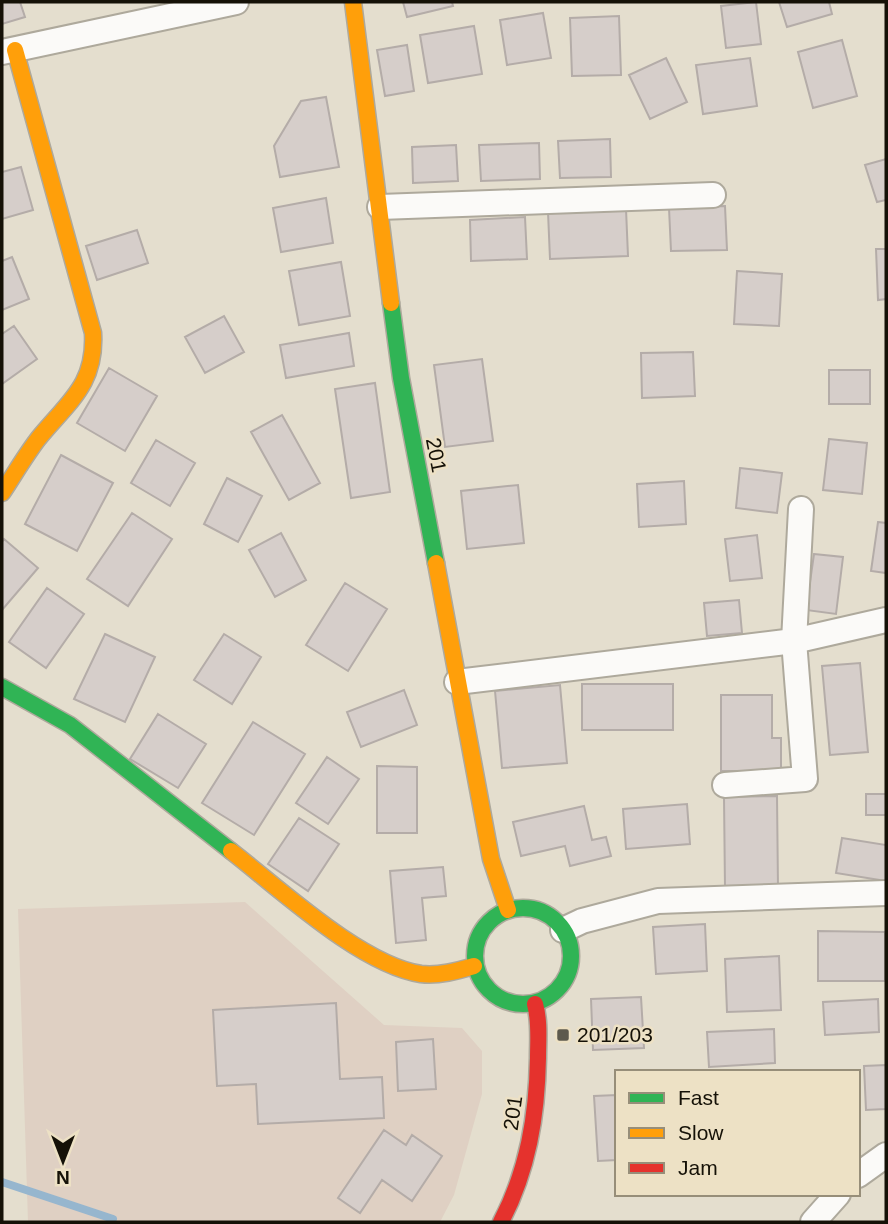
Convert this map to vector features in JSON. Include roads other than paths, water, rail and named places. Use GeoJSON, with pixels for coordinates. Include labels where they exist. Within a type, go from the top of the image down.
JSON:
{"type":"FeatureCollection","features":[{"type":"Feature","properties":{"kind":"street"},"geometry":{"type":"LineString","coordinates":[[2,493],[42,435],[73,400],[88,376],[96,352],[93,333],[8,51],[236,2]]}},
{"type":"Feature","properties":{"kind":"street","name":"201"},"geometry":{"type":"LineString","coordinates":[[353,2],[353,22],[401,378],[491,859],[508,910]]}},
{"type":"Feature","properties":{"kind":"street"},"geometry":{"type":"LineString","coordinates":[[380,207],[713,195]]}},
{"type":"Feature","properties":{"kind":"street"},"geometry":{"type":"LineString","coordinates":[[725,785],[805,779],[794,641],[801,509]]}},
{"type":"Feature","properties":{"kind":"street"},"geometry":{"type":"LineString","coordinates":[[457,682],[794,641],[886,620]]}},
{"type":"Feature","properties":{"kind":"street"},"geometry":{"type":"LineString","coordinates":[[2,687],[70,725],[349,943],[393,968],[422,975],[458,972],[474,966]]}},
{"type":"Feature","properties":{"kind":"street"},"geometry":{"type":"LineString","coordinates":[[564,930],[582,921],[658,901],[886,893]]}},
{"type":"Feature","properties":{"kind":"street"},"geometry":{"type":"LineString","coordinates":[[525,908],[545,913],[564,930],[571,951],[570,973],[549,999],[536,1004],[516,1003],[497,995],[484,982],[474,966],[475,951],[482,933],[493,919],[508,910],[525,908]]}},
{"type":"Feature","properties":{"kind":"street","name":"201"},"geometry":{"type":"LineString","coordinates":[[501,1222],[510,1208],[528,1152],[534,1117],[538,1068],[536,1004]]}},
{"type":"Feature","properties":{"kind":"street"},"geometry":{"type":"LineString","coordinates":[[860,1174],[886,1155]]}},
{"type":"Feature","properties":{"kind":"street"},"geometry":{"type":"LineString","coordinates":[[813,1222],[836,1196]]}},
{"type":"Feature","properties":{"kind":"waterway"},"geometry":{"type":"LineString","coordinates":[[2,1182],[113,1219]]}},
{"type":"Feature","properties":{"kind":"place","name":"201/203"},"geometry":{"type":"Point","coordinates":[563,1035]}}]}
